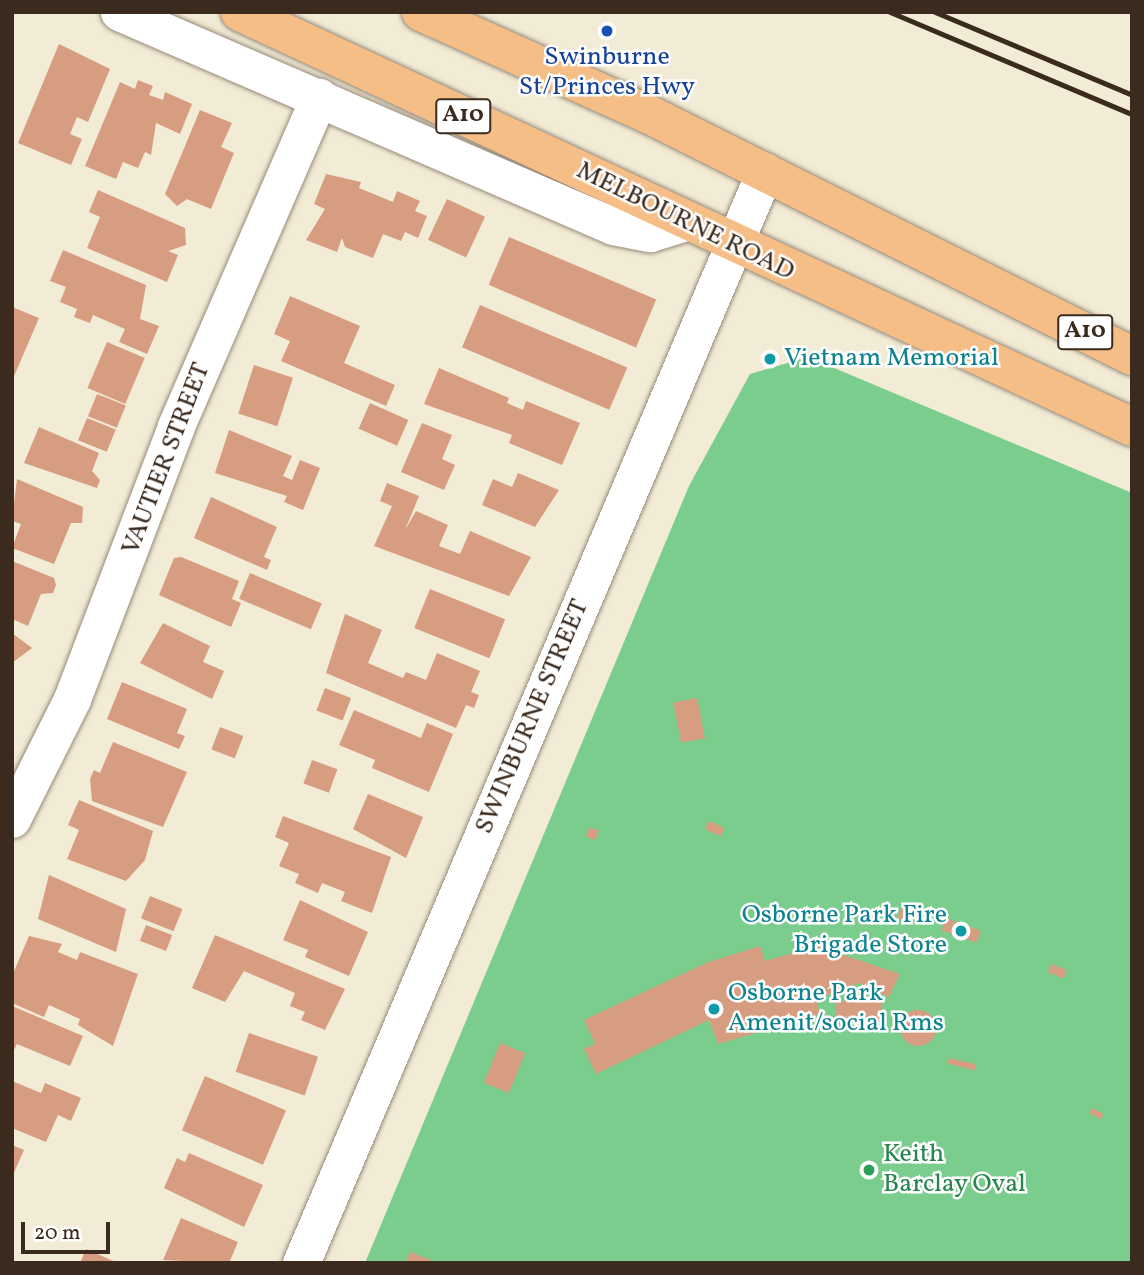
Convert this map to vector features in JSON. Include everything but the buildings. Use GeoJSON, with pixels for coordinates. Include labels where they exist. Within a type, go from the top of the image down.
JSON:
{"type":"FeatureCollection","features":[{"type":"Feature","properties":{"kind":"highway","name":"MELBOURNE ROAD"},"geometry":{"type":"LineString","coordinates":[[240,12],[733,245],[1132,427]]}},
{"type":"Feature","properties":{"kind":"highway","name":"A10"},"geometry":{"type":"LineString","coordinates":[[421,12],[765,171],[1132,356]]}},
{"type":"Feature","properties":{"kind":"street"},"geometry":{"type":"LineString","coordinates":[[119,12],[613,226],[650,233],[685,222]]}},
{"type":"Feature","properties":{"kind":"street","name":"VAUTIER STREET"},"geometry":{"type":"LineString","coordinates":[[12,819],[72,699],[176,426],[319,97]]}},
{"type":"Feature","properties":{"kind":"street","name":"SWINBURNE STREET"},"geometry":{"type":"LineString","coordinates":[[301,1263],[765,171]]}},
{"type":"Feature","properties":{"kind":"green space"},"geometry":{"type":"Polygon","coordinates":[[[808,357],[1132,493],[1132,1263],[365,1263],[689,486],[750,374],[808,357]]]}},
{"type":"Feature","properties":{"kind":"railway"},"geometry":{"type":"LineString","coordinates":[[890,12],[1132,114]]}},
{"type":"Feature","properties":{"kind":"railway"},"geometry":{"type":"LineString","coordinates":[[935,12],[1132,95]]}},
{"type":"Feature","properties":{"kind":"place","name":"Swinburne St/Princes Hwy"},"geometry":{"type":"Point","coordinates":[607,31]}},
{"type":"Feature","properties":{"kind":"place","name":"Vietnam Memorial"},"geometry":{"type":"Point","coordinates":[770,359]}},
{"type":"Feature","properties":{"kind":"place","name":"Osborne Park Fire Brigade Store"},"geometry":{"type":"Point","coordinates":[961,931]}},
{"type":"Feature","properties":{"kind":"place","name":"Osborne Park Amenit/social Rms"},"geometry":{"type":"Point","coordinates":[714,1009]}},
{"type":"Feature","properties":{"kind":"place","name":"Keith Barclay Oval"},"geometry":{"type":"Point","coordinates":[869,1170]}}]}
